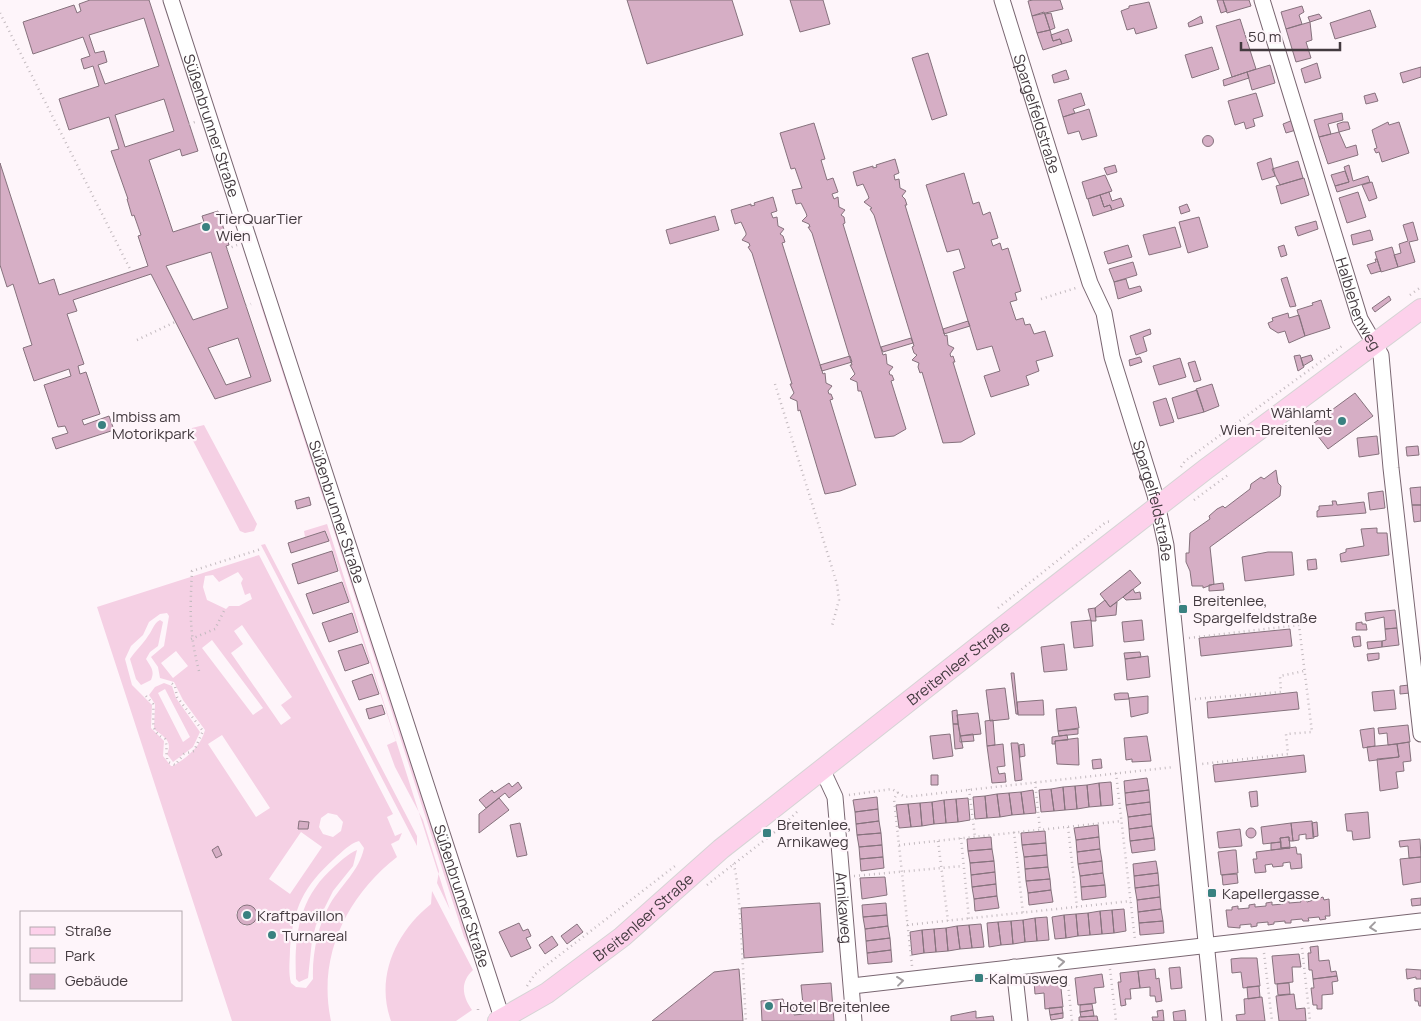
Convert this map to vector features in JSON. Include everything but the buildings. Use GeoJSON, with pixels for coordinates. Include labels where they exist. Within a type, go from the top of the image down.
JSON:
{"type":"FeatureCollection","features":[{"type":"Feature","properties":{"kind":"main road","name":"Breitenleer Straße"},"geometry":{"type":"LineString","coordinates":[[501,1020],[547,993],[622,937],[721,850],[822,769],[1158,507],[1421,309]]}},
{"type":"Feature","properties":{"kind":"street","name":"Süßenbrunner Straße"},"geometry":{"type":"LineString","coordinates":[[171,0],[501,1020]]}},
{"type":"Feature","properties":{"kind":"street","name":"Spargelfeldstraße"},"geometry":{"type":"LineString","coordinates":[[1002,0],[1090,284],[1104,313],[1112,357],[1158,507],[1166,545],[1214,1021]]}},
{"type":"Feature","properties":{"kind":"street","name":"Halblehenweg"},"geometry":{"type":"LineString","coordinates":[[1262,0],[1360,319],[1381,355],[1390,468],[1421,734]]}},
{"type":"Feature","properties":{"kind":"street","name":"Arnikaweg"},"geometry":{"type":"LineString","coordinates":[[822,769],[835,797],[854,1021]]}},
{"type":"Feature","properties":{"kind":"street"},"geometry":{"type":"LineString","coordinates":[[852,986],[1421,921]]}},
{"type":"Feature","properties":{"kind":"street"},"geometry":{"type":"LineString","coordinates":[[1014,967],[1020,1021]]}},
{"type":"Feature","properties":{"kind":"path"},"geometry":{"type":"LineString","coordinates":[[0,13],[131,272]]}},
{"type":"Feature","properties":{"kind":"path"},"geometry":{"type":"LineString","coordinates":[[1041,299],[1090,284]]}},
{"type":"Feature","properties":{"kind":"path"},"geometry":{"type":"LineString","coordinates":[[246,306],[251,304]]}},
{"type":"Feature","properties":{"kind":"path"},"geometry":{"type":"LineString","coordinates":[[137,340],[175,322]]}},
{"type":"Feature","properties":{"kind":"path"},"geometry":{"type":"LineString","coordinates":[[775,384],[837,584],[839,600],[832,626]]}},
{"type":"Feature","properties":{"kind":"path"},"geometry":{"type":"LineString","coordinates":[[199,671],[191,639],[189,606],[192,571],[261,549]]}},
{"type":"Feature","properties":{"kind":"path"},"geometry":{"type":"LineString","coordinates":[[191,639],[216,629],[224,611]]}},
{"type":"Feature","properties":{"kind":"path"},"geometry":{"type":"LineString","coordinates":[[843,796],[892,789],[905,796],[970,790],[1288,754],[1286,734],[1312,732],[1299,625],[1185,638]]}},
{"type":"Feature","properties":{"kind":"path"},"geometry":{"type":"LineString","coordinates":[[1191,700],[1281,692],[1280,676],[1304,671]]}},
{"type":"Feature","properties":{"kind":"path"},"geometry":{"type":"LineString","coordinates":[[146,696],[154,704],[153,728],[157,735],[165,739],[168,746],[165,754],[168,762],[175,765],[184,754],[194,750],[203,731],[177,696],[175,686],[169,681]]}},
{"type":"Feature","properties":{"kind":"path"},"geometry":{"type":"LineString","coordinates":[[1116,773],[1136,947]]}},
{"type":"Feature","properties":{"kind":"path"},"geometry":{"type":"LineString","coordinates":[[1035,782],[1040,830]]}},
{"type":"Feature","properties":{"kind":"path"},"geometry":{"type":"LineString","coordinates":[[970,790],[975,837]]}},
{"type":"Feature","properties":{"kind":"path"},"geometry":{"type":"LineString","coordinates":[[898,792],[894,799],[912,972]]}},
{"type":"Feature","properties":{"kind":"path"},"geometry":{"type":"LineString","coordinates":[[899,845],[1122,821]]}},
{"type":"Feature","properties":{"kind":"path"},"geometry":{"type":"LineString","coordinates":[[1068,827],[1077,907]]}},
{"type":"Feature","properties":{"kind":"path"},"geometry":{"type":"LineString","coordinates":[[1014,832],[1023,913]]}},
{"type":"Feature","properties":{"kind":"path"},"geometry":{"type":"LineString","coordinates":[[961,838],[969,919]]}},
{"type":"Feature","properties":{"kind":"path"},"geometry":{"type":"LineString","coordinates":[[938,841],[948,921]]}},
{"type":"Feature","properties":{"kind":"path"},"geometry":{"type":"LineString","coordinates":[[721,850],[736,867],[746,1021]]}},
{"type":"Feature","properties":{"kind":"path"},"geometry":{"type":"LineString","coordinates":[[525,989],[535,974],[680,862]]}},
{"type":"Feature","properties":{"kind":"path"},"geometry":{"type":"LineString","coordinates":[[850,877],[964,866]]}},
{"type":"Feature","properties":{"kind":"path"},"geometry":{"type":"LineString","coordinates":[[907,926],[1131,901]]}},
{"type":"Feature","properties":{"kind":"path"},"geometry":{"type":"LineString","coordinates":[[1300,935],[1310,1021]]}},
{"type":"Feature","properties":{"kind":"path"},"geometry":{"type":"LineString","coordinates":[[1262,940],[1272,1021]]}},
{"type":"Feature","properties":{"kind":"path"},"geometry":{"type":"LineString","coordinates":[[1110,963],[1116,1021]]}},
{"type":"Feature","properties":{"kind":"path"},"geometry":{"type":"LineString","coordinates":[[1066,967],[1072,1021]]}},
{"type":"Feature","properties":{"kind":"path"},"geometry":{"type":"LineString","coordinates":[[478,1009],[478,1014]]}},
{"type":"Feature","properties":{"kind":"green space"},"geometry":{"type":"Polygon","coordinates":[[[266,301],[328,500],[324,501],[260,303],[266,301]]]}},
{"type":"Feature","properties":{"kind":"green space"},"geometry":{"type":"Polygon","coordinates":[[[204,425],[257,524],[254,531],[245,533],[240,531],[190,435],[192,428],[204,425]]]}},
{"type":"Feature","properties":{"kind":"green space"},"geometry":{"type":"Polygon","coordinates":[[[327,524],[419,812],[395,767],[387,745],[396,741],[326,531],[305,537],[304,531],[327,524]]]}},
{"type":"Feature","properties":{"kind":"green space"},"geometry":{"type":"Polygon","coordinates":[[[332,525],[335,527],[484,975],[464,937],[332,525]]]}},
{"type":"Feature","properties":{"kind":"green space"},"geometry":{"type":"Polygon","coordinates":[[[265,544],[417,836],[417,846],[261,545],[265,544]]]}},
{"type":"Feature","properties":{"kind":"green space"},"geometry":{"type":"Polygon","coordinates":[[[259,555],[393,814],[387,817],[395,836],[402,833],[399,840],[391,844],[397,857],[364,890],[350,909],[340,929],[328,973],[331,1021],[232,1021],[97,607],[259,555]],[[238,572],[219,582],[213,575],[205,576],[203,587],[207,600],[226,609],[229,606],[239,606],[252,599],[250,593],[245,595],[241,583],[243,579],[238,572]],[[167,613],[160,614],[149,622],[143,635],[131,646],[125,659],[132,685],[152,705],[151,728],[164,741],[163,756],[173,766],[193,751],[205,730],[183,700],[174,682],[160,678],[158,667],[151,657],[164,646],[169,616],[167,613]],[[242,625],[234,631],[243,644],[231,653],[281,725],[291,718],[281,705],[292,697],[242,625]],[[212,640],[202,648],[253,715],[263,708],[212,640]],[[176,651],[161,663],[173,678],[188,666],[176,651]],[[222,735],[208,744],[256,817],[270,808],[222,735]],[[328,813],[321,818],[319,827],[323,834],[333,837],[341,831],[343,822],[337,815],[328,813]],[[301,832],[269,879],[290,894],[322,847],[301,832]],[[359,841],[349,846],[315,879],[297,910],[292,934],[289,966],[291,983],[296,987],[306,988],[313,979],[315,950],[322,921],[330,904],[354,871],[362,856],[364,848],[359,841]],[[249,905],[241,906],[236,913],[238,921],[245,926],[253,924],[257,917],[256,909],[249,905]]]}},
{"type":"Feature","properties":{"kind":"green space"},"geometry":{"type":"Polygon","coordinates":[[[160,620],[163,622],[158,646],[150,652],[146,659],[153,674],[151,680],[141,685],[136,679],[130,659],[160,620]]]}},
{"type":"Feature","properties":{"kind":"green space"},"geometry":{"type":"Polygon","coordinates":[[[164,683],[172,686],[176,698],[200,732],[193,747],[173,762],[167,754],[169,750],[168,742],[154,729],[155,704],[149,695],[155,687],[164,683]],[[165,689],[158,693],[183,742],[190,737],[165,689]]]}},
{"type":"Feature","properties":{"kind":"green space"},"geometry":{"type":"Polygon","coordinates":[[[419,812],[423,820],[439,874],[419,812]]]}},
{"type":"Feature","properties":{"kind":"green space"},"geometry":{"type":"Polygon","coordinates":[[[357,850],[353,866],[333,891],[316,925],[312,940],[308,978],[299,982],[296,979],[296,947],[301,917],[306,904],[313,890],[323,878],[343,859],[357,850]]]}},
{"type":"Feature","properties":{"kind":"green space"},"geometry":{"type":"Polygon","coordinates":[[[439,874],[450,910],[437,883],[439,874]]]}},
{"type":"Feature","properties":{"kind":"green space"},"geometry":{"type":"Polygon","coordinates":[[[432,891],[473,970],[464,984],[464,994],[472,1010],[456,1021],[391,1021],[386,988],[387,972],[392,956],[408,928],[431,904],[432,891]]]}},
{"type":"Feature","properties":{"kind":"place","name":"TierQuarTier Wien"},"geometry":{"type":"Point","coordinates":[206,227]}},
{"type":"Feature","properties":{"kind":"place","name":"Wählamt Wien-Breitenlee"},"geometry":{"type":"Point","coordinates":[1342,421]}},
{"type":"Feature","properties":{"kind":"place","name":"Imbiss am Motorikpark"},"geometry":{"type":"Point","coordinates":[102,425]}},
{"type":"Feature","properties":{"kind":"place","name":"Breitenlee, Spargelfeldstraße"},"geometry":{"type":"Point","coordinates":[1183,609]}},
{"type":"Feature","properties":{"kind":"place","name":"Breitenlee, Arnikaweg"},"geometry":{"type":"Point","coordinates":[767,833]}},
{"type":"Feature","properties":{"kind":"place","name":"Kapellergasse"},"geometry":{"type":"Point","coordinates":[1212,893]}},
{"type":"Feature","properties":{"kind":"place","name":"Kraftpavillon"},"geometry":{"type":"Point","coordinates":[247,915]}},
{"type":"Feature","properties":{"kind":"place","name":"Turnareal"},"geometry":{"type":"Point","coordinates":[272,935]}},
{"type":"Feature","properties":{"kind":"place","name":"Kalmusweg"},"geometry":{"type":"Point","coordinates":[979,978]}},
{"type":"Feature","properties":{"kind":"place","name":"Hotel Breitenlee"},"geometry":{"type":"Point","coordinates":[769,1006]}}]}
